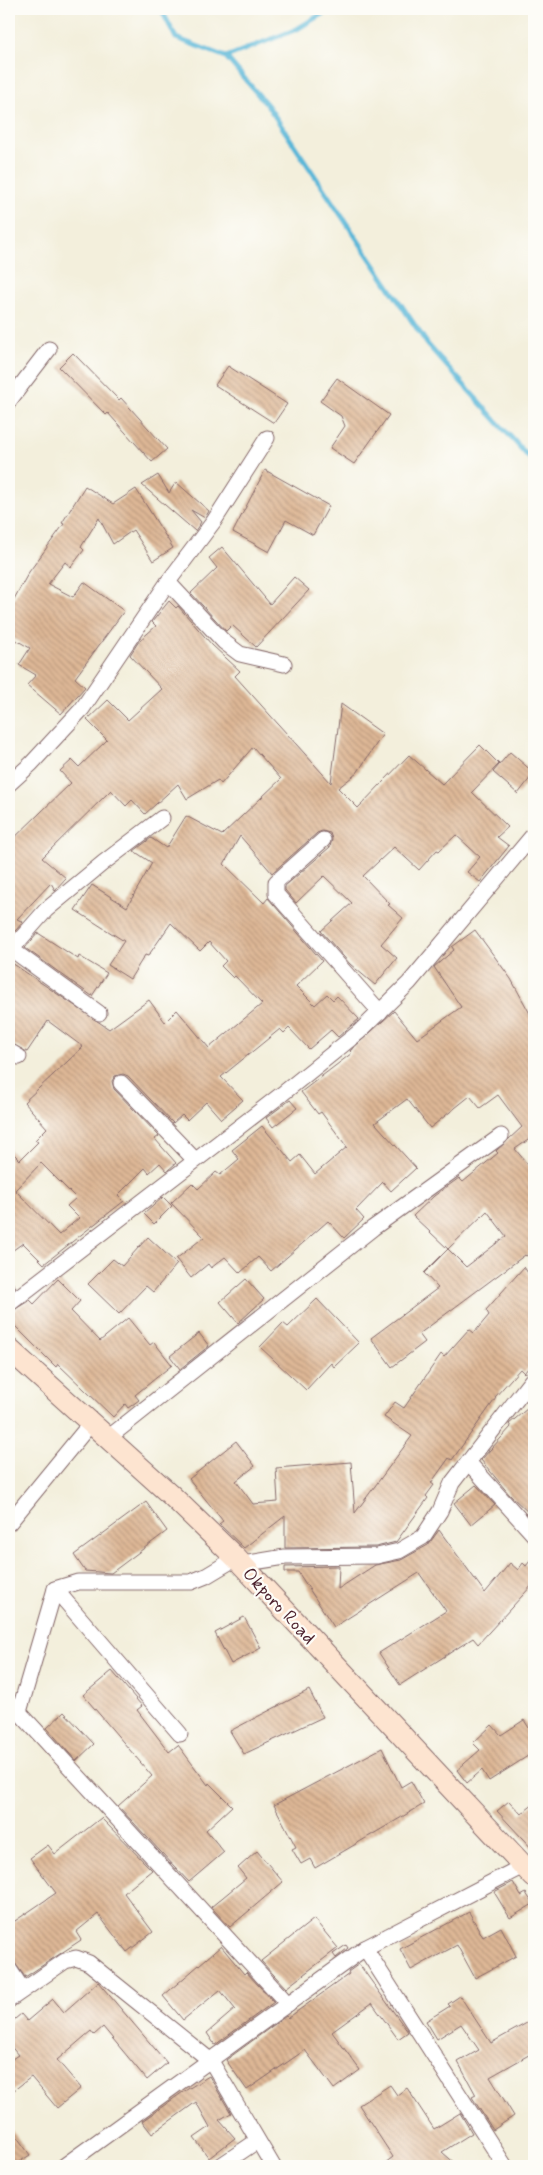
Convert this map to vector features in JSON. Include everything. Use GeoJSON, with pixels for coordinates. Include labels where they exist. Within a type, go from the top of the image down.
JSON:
{"type":"FeatureCollection","features":[{"type":"Feature","properties":{"kind":"main road","name":"Okporo Road"},"geometry":{"type":"LineString","coordinates":[[9,1349],[108,1438],[239,1561],[529,1871]]}},
{"type":"Feature","properties":{"kind":"street"},"geometry":{"type":"LineString","coordinates":[[9,401],[49,349]]}},
{"type":"Feature","properties":{"kind":"street"},"geometry":{"type":"LineString","coordinates":[[9,784],[31,764],[82,709],[168,582],[214,521],[267,438]]}},
{"type":"Feature","properties":{"kind":"street"},"geometry":{"type":"LineString","coordinates":[[168,582],[224,642],[240,654],[284,664]]}},
{"type":"Feature","properties":{"kind":"street"},"geometry":{"type":"LineString","coordinates":[[99,1013],[10,950],[46,910],[102,863],[162,818]]}},
{"type":"Feature","properties":{"kind":"street"},"geometry":{"type":"LineString","coordinates":[[9,1304],[282,1094],[359,1032],[410,983],[534,834]]}},
{"type":"Feature","properties":{"kind":"street"},"geometry":{"type":"LineString","coordinates":[[322,840],[276,882],[276,894],[380,1012]]}},
{"type":"Feature","properties":{"kind":"street"},"geometry":{"type":"LineString","coordinates":[[121,1083],[195,1160]]}},
{"type":"Feature","properties":{"kind":"street"},"geometry":{"type":"LineString","coordinates":[[108,1438],[372,1228],[501,1136]]}},
{"type":"Feature","properties":{"kind":"street"},"geometry":{"type":"LineString","coordinates":[[54,1589],[78,1582],[191,1582],[239,1561],[285,1557],[377,1556],[399,1551],[423,1537],[440,1511],[452,1483],[534,1377]]}},
{"type":"Feature","properties":{"kind":"street"},"geometry":{"type":"LineString","coordinates":[[9,1523],[91,1423]]}},
{"type":"Feature","properties":{"kind":"street"},"geometry":{"type":"LineString","coordinates":[[468,1463],[534,1535]]}},
{"type":"Feature","properties":{"kind":"street"},"geometry":{"type":"LineString","coordinates":[[54,1589],[180,1734]]}},
{"type":"Feature","properties":{"kind":"street"},"geometry":{"type":"LineString","coordinates":[[54,1589],[19,1712],[288,2004]]}},
{"type":"Feature","properties":{"kind":"street"},"geometry":{"type":"LineString","coordinates":[[64,2166],[365,1948],[529,1871]]}},
{"type":"Feature","properties":{"kind":"street"},"geometry":{"type":"LineString","coordinates":[[365,1948],[505,2166]]}},
{"type":"Feature","properties":{"kind":"street"},"geometry":{"type":"LineString","coordinates":[[9,2000],[65,1961],[76,1958],[89,1963],[211,2061],[273,2166]]}},
{"type":"Feature","properties":{"kind":"street"},"geometry":{"type":"LineString","coordinates":[[9,1969],[23,1990]]}},
{"type":"Feature","properties":{"kind":"street"},"geometry":{"type":"LineString","coordinates":[[220,2166],[257,2141]]}},
{"type":"Feature","properties":{"kind":"building"},"geometry":{"type":"Polygon","coordinates":[[[73,353],[119,400],[121,398],[167,449],[152,462],[108,413],[106,415],[59,367],[73,353]]]}},
{"type":"Feature","properties":{"kind":"building"},"geometry":{"type":"Polygon","coordinates":[[[228,366],[287,404],[274,423],[215,385],[228,366]]]}},
{"type":"Feature","properties":{"kind":"building"},"geometry":{"type":"Polygon","coordinates":[[[337,378],[389,415],[354,464],[330,448],[345,426],[341,416],[320,401],[337,378]]]}},
{"type":"Feature","properties":{"kind":"building"},"geometry":{"type":"Polygon","coordinates":[[[265,470],[329,506],[313,535],[286,520],[269,552],[233,532],[265,470]]]}},
{"type":"Feature","properties":{"kind":"building"},"geometry":{"type":"Polygon","coordinates":[[[158,475],[169,493],[176,482],[209,511],[205,518],[191,510],[201,522],[195,531],[142,485],[158,475]]]}},
{"type":"Feature","properties":{"kind":"building"},"geometry":{"type":"Polygon","coordinates":[[[85,486],[113,504],[136,489],[173,548],[153,561],[133,530],[113,544],[99,518],[81,547],[84,550],[71,567],[65,562],[48,584],[73,597],[84,582],[124,611],[75,678],[85,687],[61,714],[27,685],[36,675],[19,665],[30,648],[9,636],[9,608],[29,572],[64,524],[62,523],[85,486]]]}},
{"type":"Feature","properties":{"kind":"building"},"geometry":{"type":"Polygon","coordinates":[[[222,547],[270,604],[294,577],[309,590],[256,647],[232,625],[226,631],[191,593],[217,568],[209,558],[222,547]]]}},
{"type":"Feature","properties":{"kind":"building"},"geometry":{"type":"Polygon","coordinates":[[[169,601],[176,608],[178,606],[212,645],[240,671],[235,676],[331,783],[341,704],[383,734],[357,773],[338,788],[358,808],[409,755],[442,784],[480,745],[499,764],[472,792],[508,827],[497,837],[509,846],[480,882],[467,872],[480,857],[456,835],[439,851],[437,850],[419,870],[394,847],[363,876],[390,904],[388,905],[403,918],[381,944],[397,958],[375,985],[350,964],[321,931],[352,903],[324,876],[296,903],[285,890],[285,886],[330,847],[332,839],[330,833],[322,831],[317,833],[272,873],[240,836],[224,864],[264,903],[268,898],[322,961],[296,986],[315,1005],[327,994],[333,1000],[337,996],[359,1019],[338,1037],[331,1030],[309,1049],[289,1028],[284,1033],[280,1029],[221,1077],[243,1100],[221,1119],[206,1102],[187,1120],[182,1115],[173,1123],[128,1076],[123,1074],[115,1076],[112,1081],[114,1089],[159,1136],[155,1139],[176,1163],[167,1171],[160,1163],[149,1173],[145,1168],[118,1195],[124,1201],[44,1264],[23,1243],[9,1253],[9,1149],[20,1160],[38,1142],[35,1140],[47,1128],[24,1102],[83,1047],[48,1021],[27,1052],[9,1042],[9,961],[109,1029],[149,1000],[165,1022],[177,1010],[209,1048],[262,1004],[235,976],[233,978],[221,966],[226,961],[209,942],[200,951],[171,923],[148,956],[145,955],[130,979],[108,965],[124,941],[75,910],[92,885],[127,907],[152,863],[134,851],[151,838],[166,848],[186,816],[222,835],[281,779],[253,747],[221,784],[218,780],[187,799],[178,784],[145,814],[132,800],[126,806],[111,790],[42,858],[66,878],[55,890],[51,883],[17,919],[23,922],[9,938],[9,843],[71,783],[60,771],[72,760],[79,767],[107,740],[87,720],[108,700],[128,720],[162,689],[130,655],[139,641],[156,626],[152,622],[169,601]],[[41,1163],[15,1190],[59,1235],[79,1218],[67,1206],[76,1198],[41,1163]]]}},
{"type":"Feature","properties":{"kind":"building"},"geometry":{"type":"Polygon","coordinates":[[[510,752],[534,773],[518,794],[493,772],[510,752]]]}},
{"type":"Feature","properties":{"kind":"building"},"geometry":{"type":"Polygon","coordinates":[[[475,930],[511,979],[534,1021],[534,1142],[531,1138],[515,1149],[534,1172],[534,1251],[525,1255],[419,1334],[425,1342],[392,1367],[371,1338],[438,1288],[424,1273],[448,1249],[413,1216],[434,1196],[459,1178],[463,1182],[498,1153],[496,1151],[522,1127],[498,1095],[480,1108],[470,1096],[430,1128],[407,1099],[375,1123],[416,1168],[391,1191],[383,1182],[356,1210],[364,1219],[344,1238],[328,1221],[271,1271],[258,1257],[240,1273],[225,1257],[211,1268],[208,1264],[191,1278],[176,1259],[204,1237],[171,1203],[192,1183],[198,1189],[216,1172],[220,1175],[239,1159],[232,1150],[262,1126],[292,1162],[300,1155],[315,1174],[347,1147],[321,1112],[318,1114],[301,1092],[352,1053],[350,1051],[394,1011],[417,1039],[461,1007],[434,967],[454,950],[452,947],[475,930]],[[487,1211],[448,1249],[466,1267],[506,1236],[487,1211]]]}},
{"type":"Feature","properties":{"kind":"building"},"geometry":{"type":"Polygon","coordinates":[[[38,933],[78,959],[79,956],[107,973],[92,996],[25,948],[38,933]]]}},
{"type":"Feature","properties":{"kind":"building"},"geometry":{"type":"Polygon","coordinates":[[[290,1100],[297,1108],[273,1127],[266,1118],[290,1100]]]}},
{"type":"Feature","properties":{"kind":"building"},"geometry":{"type":"Polygon","coordinates":[[[163,1197],[172,1206],[154,1224],[144,1214],[163,1197]]]}},
{"type":"Feature","properties":{"kind":"building"},"geometry":{"type":"Polygon","coordinates":[[[148,1237],[177,1264],[153,1292],[146,1286],[119,1314],[88,1284],[113,1259],[122,1266],[148,1237]]]}},
{"type":"Feature","properties":{"kind":"building"},"geometry":{"type":"Polygon","coordinates":[[[524,1267],[534,1282],[534,1361],[524,1373],[520,1369],[495,1397],[452,1460],[449,1458],[431,1483],[434,1485],[426,1496],[428,1498],[396,1542],[376,1547],[285,1548],[285,1516],[244,1548],[219,1524],[223,1521],[189,1479],[236,1441],[255,1466],[236,1481],[253,1504],[278,1502],[276,1468],[351,1462],[355,1513],[412,1436],[384,1417],[395,1402],[404,1408],[441,1354],[444,1357],[469,1329],[474,1333],[489,1315],[486,1310],[524,1267]]]}},
{"type":"Feature","properties":{"kind":"building"},"geometry":{"type":"Polygon","coordinates":[[[9,1279],[16,1287],[9,1292],[9,1279]]]}},
{"type":"Feature","properties":{"kind":"building"},"geometry":{"type":"Polygon","coordinates":[[[58,1279],[80,1301],[71,1311],[100,1341],[128,1318],[150,1345],[154,1342],[172,1365],[135,1395],[139,1400],[128,1408],[125,1404],[113,1417],[58,1364],[56,1367],[9,1320],[9,1313],[30,1300],[34,1304],[58,1279]]]}},
{"type":"Feature","properties":{"kind":"building"},"geometry":{"type":"Polygon","coordinates":[[[246,1279],[264,1299],[238,1323],[220,1302],[246,1279]]]}},
{"type":"Feature","properties":{"kind":"building"},"geometry":{"type":"Polygon","coordinates":[[[317,1299],[359,1343],[334,1367],[331,1363],[306,1390],[260,1347],[283,1323],[288,1327],[317,1299]]]}},
{"type":"Feature","properties":{"kind":"building"},"geometry":{"type":"Polygon","coordinates":[[[199,1333],[209,1346],[180,1369],[170,1356],[199,1333]]]}},
{"type":"Feature","properties":{"kind":"building"},"geometry":{"type":"Polygon","coordinates":[[[534,1403],[534,1518],[509,1494],[481,1460],[511,1427],[509,1424],[534,1403]]]}},
{"type":"Feature","properties":{"kind":"building"},"geometry":{"type":"Polygon","coordinates":[[[476,1485],[495,1505],[471,1525],[454,1503],[476,1485]]]}},
{"type":"Feature","properties":{"kind":"building"},"geometry":{"type":"Polygon","coordinates":[[[146,1502],[167,1531],[111,1573],[85,1571],[74,1555],[146,1502]]]}},
{"type":"Feature","properties":{"kind":"building"},"geometry":{"type":"Polygon","coordinates":[[[439,1530],[485,1593],[510,1563],[518,1570],[523,1563],[526,1566],[534,1556],[534,1583],[478,1644],[473,1638],[400,1685],[379,1653],[446,1611],[419,1573],[334,1627],[298,1572],[285,1572],[285,1567],[339,1566],[338,1589],[375,1565],[401,1560],[428,1545],[439,1530]]]}},
{"type":"Feature","properties":{"kind":"building"},"geometry":{"type":"Polygon","coordinates":[[[244,1617],[261,1648],[231,1664],[215,1633],[244,1617]]]}},
{"type":"Feature","properties":{"kind":"building"},"geometry":{"type":"Polygon","coordinates":[[[112,1671],[142,1706],[137,1710],[169,1752],[178,1745],[208,1785],[209,1783],[232,1806],[206,1830],[224,1852],[189,1882],[118,1806],[152,1776],[83,1695],[112,1671]]]}},
{"type":"Feature","properties":{"kind":"building"},"geometry":{"type":"Polygon","coordinates":[[[309,1690],[323,1717],[244,1754],[230,1731],[309,1690]]]}},
{"type":"Feature","properties":{"kind":"building"},"geometry":{"type":"Polygon","coordinates":[[[64,1712],[94,1744],[76,1761],[47,1728],[64,1712]]]}},
{"type":"Feature","properties":{"kind":"building"},"geometry":{"type":"Polygon","coordinates":[[[524,1720],[534,1736],[534,1752],[489,1781],[482,1770],[467,1783],[457,1770],[480,1750],[473,1743],[492,1725],[501,1735],[524,1720]]]}},
{"type":"Feature","properties":{"kind":"building"},"geometry":{"type":"Polygon","coordinates":[[[382,1748],[401,1787],[411,1781],[424,1804],[315,1868],[310,1859],[301,1864],[292,1849],[296,1847],[274,1805],[382,1748]]]}},
{"type":"Feature","properties":{"kind":"building"},"geometry":{"type":"Polygon","coordinates":[[[509,1801],[521,1814],[534,1804],[534,1851],[497,1811],[509,1801]]]}},
{"type":"Feature","properties":{"kind":"building"},"geometry":{"type":"Polygon","coordinates":[[[101,1818],[152,1870],[124,1893],[153,1932],[127,1952],[98,1914],[76,1932],[81,1940],[25,1977],[9,1955],[9,1925],[56,1893],[30,1858],[48,1845],[55,1854],[101,1818]]]}},
{"type":"Feature","properties":{"kind":"building"},"geometry":{"type":"Polygon","coordinates":[[[257,1851],[283,1882],[230,1927],[211,1907],[246,1878],[238,1868],[257,1851]]]}},
{"type":"Feature","properties":{"kind":"building"},"geometry":{"type":"Polygon","coordinates":[[[513,1882],[521,1896],[526,1893],[533,1904],[510,1918],[494,1892],[513,1882]]]}},
{"type":"Feature","properties":{"kind":"building"},"geometry":{"type":"Polygon","coordinates":[[[469,1912],[483,1937],[501,1927],[516,1956],[475,1978],[457,1945],[411,1970],[400,1949],[469,1912]]]}},
{"type":"Feature","properties":{"kind":"building"},"geometry":{"type":"Polygon","coordinates":[[[314,1919],[338,1948],[286,1988],[261,1961],[314,1919]]]}},
{"type":"Feature","properties":{"kind":"building"},"geometry":{"type":"Polygon","coordinates":[[[346,1945],[348,1948],[336,1958],[333,1954],[346,1945]]]}},
{"type":"Feature","properties":{"kind":"building"},"geometry":{"type":"Polygon","coordinates":[[[221,1946],[244,1974],[246,1972],[274,2002],[215,2045],[207,2033],[235,2009],[220,1990],[183,2020],[163,1996],[221,1946]]]}},
{"type":"Feature","properties":{"kind":"building"},"geometry":{"type":"Polygon","coordinates":[[[359,1964],[408,2032],[398,2039],[372,2003],[332,2032],[360,2070],[334,2089],[305,2050],[247,2090],[226,2060],[286,2016],[288,2018],[349,1974],[348,1972],[359,1964]]]}},
{"type":"Feature","properties":{"kind":"building"},"geometry":{"type":"Polygon","coordinates":[[[98,1982],[167,2063],[147,2080],[103,2027],[94,2035],[91,2031],[57,2060],[81,2088],[57,2108],[31,2077],[9,2094],[9,2061],[18,2055],[9,2044],[9,2024],[21,2014],[27,2021],[53,1999],[64,2012],[98,1982]]]}},
{"type":"Feature","properties":{"kind":"building"},"geometry":{"type":"Polygon","coordinates":[[[460,1996],[491,2043],[534,2019],[534,2052],[490,2077],[514,2116],[493,2130],[472,2097],[476,2095],[458,2062],[479,2050],[461,2024],[437,2039],[426,2021],[450,2006],[448,2004],[460,1996]]]}},
{"type":"Feature","properties":{"kind":"building"},"geometry":{"type":"Polygon","coordinates":[[[209,2076],[231,2113],[219,2120],[235,2138],[209,2158],[194,2138],[210,2127],[196,2102],[152,2134],[142,2121],[209,2076]]]}},
{"type":"Feature","properties":{"kind":"building"},"geometry":{"type":"Polygon","coordinates":[[[390,2085],[397,2095],[407,2088],[434,2129],[460,2113],[472,2133],[442,2152],[458,2166],[381,2166],[393,2157],[359,2105],[390,2085]]]}},
{"type":"Feature","properties":{"kind":"building"},"geometry":{"type":"Polygon","coordinates":[[[9,2126],[30,2155],[13,2166],[9,2166],[9,2126]]]}},
{"type":"Feature","properties":{"kind":"waterway"},"geometry":{"type":"LineString","coordinates":[[161,9],[176,38],[226,57],[297,29],[330,9]]}},
{"type":"Feature","properties":{"kind":"waterway"},"geometry":{"type":"LineString","coordinates":[[226,57],[268,106],[428,345],[534,463]]}}]}
